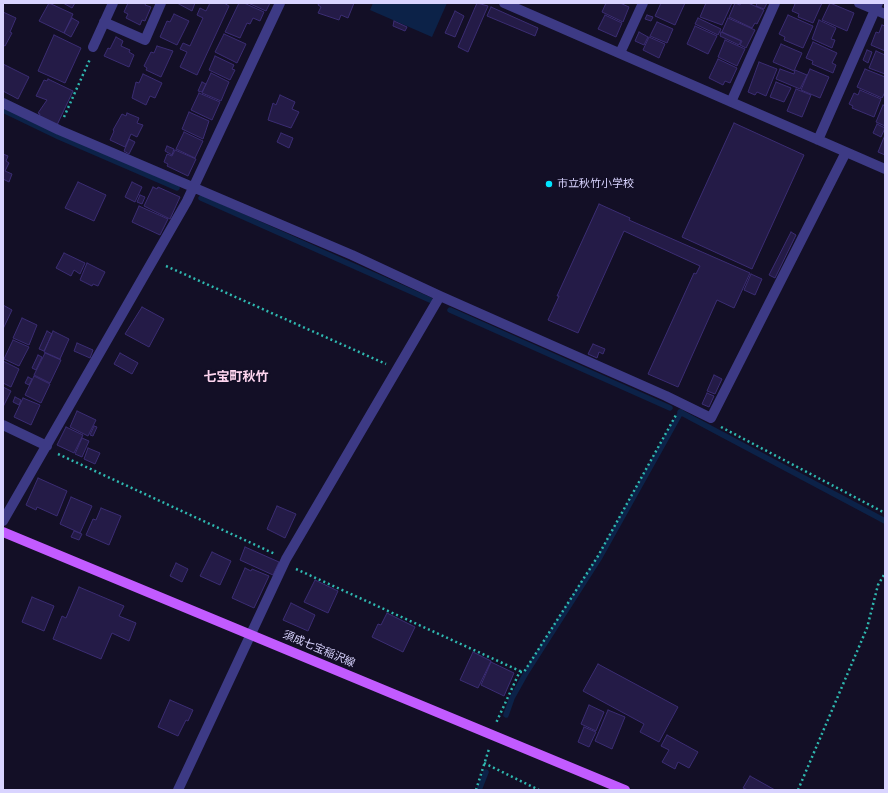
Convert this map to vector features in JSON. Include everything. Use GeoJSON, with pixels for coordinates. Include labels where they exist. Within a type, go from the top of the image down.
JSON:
{"type":"FeatureCollection","features":[{"type":"Feature","properties":{"kind":"main road","name":"須成七宝稲沢線"},"geometry":{"type":"LineString","coordinates":[[3,532],[625,790]]}},
{"type":"Feature","properties":{"kind":"street"},"geometry":{"type":"LineString","coordinates":[[93,47],[112,3]]}},
{"type":"Feature","properties":{"kind":"street"},"geometry":{"type":"LineString","coordinates":[[104,22],[145,40],[161,3]]}},
{"type":"Feature","properties":{"kind":"street"},"geometry":{"type":"LineString","coordinates":[[3,521],[194,187],[280,3]]}},
{"type":"Feature","properties":{"kind":"street"},"geometry":{"type":"LineString","coordinates":[[504,3],[885,169]]}},
{"type":"Feature","properties":{"kind":"street"},"geometry":{"type":"LineString","coordinates":[[620,53],[643,3]]}},
{"type":"Feature","properties":{"kind":"street"},"geometry":{"type":"LineString","coordinates":[[731,102],[775,3]]}},
{"type":"Feature","properties":{"kind":"street"},"geometry":{"type":"LineString","coordinates":[[859,3],[877,6],[885,14]]}},
{"type":"Feature","properties":{"kind":"street"},"geometry":{"type":"LineString","coordinates":[[818,140],[877,6]]}},
{"type":"Feature","properties":{"kind":"street"},"geometry":{"type":"LineString","coordinates":[[3,103],[58,130],[352,255],[711,418],[846,152]]}},
{"type":"Feature","properties":{"kind":"street"},"geometry":{"type":"LineString","coordinates":[[178,790],[285,562],[440,296]]}},
{"type":"Feature","properties":{"kind":"street"},"geometry":{"type":"LineString","coordinates":[[3,425],[46,447]]}},
{"type":"Feature","properties":{"kind":"path"},"geometry":{"type":"LineString","coordinates":[[58,130],[92,55],[93,47]]}},
{"type":"Feature","properties":{"kind":"path"},"geometry":{"type":"LineString","coordinates":[[153,261],[397,369]]}},
{"type":"Feature","properties":{"kind":"path"},"geometry":{"type":"LineString","coordinates":[[476,790],[492,735],[520,672],[524,672],[598,556],[682,404]]}},
{"type":"Feature","properties":{"kind":"path"},"geometry":{"type":"LineString","coordinates":[[711,418],[712,422],[885,513]]}},
{"type":"Feature","properties":{"kind":"path"},"geometry":{"type":"LineString","coordinates":[[46,447],[285,562],[520,670],[520,672]]}},
{"type":"Feature","properties":{"kind":"path"},"geometry":{"type":"LineString","coordinates":[[798,790],[868,628],[878,586],[885,573]]}},
{"type":"Feature","properties":{"kind":"path"},"geometry":{"type":"LineString","coordinates":[[484,763],[539,790]]}},
{"type":"Feature","properties":{"kind":"water"},"geometry":{"type":"Polygon","coordinates":[[[373,3],[447,3],[432,37],[370,10],[373,3]]]}},
{"type":"Feature","properties":{"kind":"building"},"geometry":{"type":"Polygon","coordinates":[[[49,3],[73,14],[64,33],[39,21],[49,3]]]}},
{"type":"Feature","properties":{"kind":"building"},"geometry":{"type":"Polygon","coordinates":[[[63,3],[75,3],[72,8],[63,3]]]}},
{"type":"Feature","properties":{"kind":"building"},"geometry":{"type":"Polygon","coordinates":[[[128,3],[146,3],[145,5],[151,7],[145,21],[142,20],[140,25],[126,18],[128,14],[124,12],[128,3]]]}},
{"type":"Feature","properties":{"kind":"building"},"geometry":{"type":"Polygon","coordinates":[[[177,3],[195,3],[192,11],[177,3]]]}},
{"type":"Feature","properties":{"kind":"building"},"geometry":{"type":"Polygon","coordinates":[[[210,3],[224,3],[229,6],[197,75],[180,67],[187,52],[180,49],[183,43],[190,46],[203,18],[197,15],[200,8],[206,11],[210,3]]]}},
{"type":"Feature","properties":{"kind":"building"},"geometry":{"type":"Polygon","coordinates":[[[239,3],[244,3],[264,12],[260,21],[253,18],[250,24],[247,23],[240,38],[225,32],[239,3]]]}},
{"type":"Feature","properties":{"kind":"building"},"geometry":{"type":"Polygon","coordinates":[[[248,3],[270,3],[266,11],[248,3]]]}},
{"type":"Feature","properties":{"kind":"building"},"geometry":{"type":"Polygon","coordinates":[[[319,3],[354,3],[348,18],[341,15],[339,20],[318,13],[321,7],[318,5],[319,3]]]}},
{"type":"Feature","properties":{"kind":"building"},"geometry":{"type":"Polygon","coordinates":[[[477,3],[488,6],[468,52],[458,47],[477,3]]]}},
{"type":"Feature","properties":{"kind":"building"},"geometry":{"type":"Polygon","coordinates":[[[606,3],[620,3],[629,7],[623,22],[602,12],[606,3]]]}},
{"type":"Feature","properties":{"kind":"building"},"geometry":{"type":"Polygon","coordinates":[[[661,3],[685,3],[675,25],[655,16],[661,3]]]}},
{"type":"Feature","properties":{"kind":"building"},"geometry":{"type":"Polygon","coordinates":[[[706,3],[732,3],[722,25],[700,17],[706,3]]]}},
{"type":"Feature","properties":{"kind":"building"},"geometry":{"type":"Polygon","coordinates":[[[735,3],[740,5],[741,3],[748,3],[764,10],[757,24],[755,23],[752,28],[729,17],[735,3]]]}},
{"type":"Feature","properties":{"kind":"building"},"geometry":{"type":"Polygon","coordinates":[[[757,3],[767,3],[764,9],[756,6],[757,3]]]}},
{"type":"Feature","properties":{"kind":"building"},"geometry":{"type":"Polygon","coordinates":[[[792,3],[822,3],[813,23],[798,17],[799,14],[792,11],[795,4],[792,3]]]}},
{"type":"Feature","properties":{"kind":"building"},"geometry":{"type":"Polygon","coordinates":[[[830,3],[854,13],[847,31],[822,20],[830,3]]]}},
{"type":"Feature","properties":{"kind":"building"},"geometry":{"type":"Polygon","coordinates":[[[491,7],[538,28],[535,36],[487,16],[491,7]]]}},
{"type":"Feature","properties":{"kind":"building"},"geometry":{"type":"Polygon","coordinates":[[[455,11],[464,16],[455,37],[445,33],[455,11]]]}},
{"type":"Feature","properties":{"kind":"building"},"geometry":{"type":"Polygon","coordinates":[[[3,12],[16,18],[10,32],[12,33],[5,46],[3,45],[3,12]]]}},
{"type":"Feature","properties":{"kind":"building"},"geometry":{"type":"Polygon","coordinates":[[[174,14],[189,21],[177,45],[160,37],[167,21],[170,22],[174,14]]]}},
{"type":"Feature","properties":{"kind":"building"},"geometry":{"type":"Polygon","coordinates":[[[605,15],[622,23],[616,37],[598,29],[605,15]]]}},
{"type":"Feature","properties":{"kind":"building"},"geometry":{"type":"Polygon","coordinates":[[[647,15],[653,17],[651,21],[645,19],[647,15]]]}},
{"type":"Feature","properties":{"kind":"building"},"geometry":{"type":"Polygon","coordinates":[[[788,15],[813,26],[803,48],[784,40],[785,37],[779,34],[788,15]]]}},
{"type":"Feature","properties":{"kind":"building"},"geometry":{"type":"Polygon","coordinates":[[[72,18],[79,22],[71,37],[64,33],[72,18]]]}},
{"type":"Feature","properties":{"kind":"building"},"geometry":{"type":"Polygon","coordinates":[[[698,18],[721,29],[718,35],[695,24],[698,18]]]}},
{"type":"Feature","properties":{"kind":"building"},"geometry":{"type":"Polygon","coordinates":[[[728,18],[755,30],[746,48],[740,45],[742,41],[722,32],[728,18]]]}},
{"type":"Feature","properties":{"kind":"building"},"geometry":{"type":"Polygon","coordinates":[[[819,20],[836,28],[831,39],[835,40],[832,48],[812,39],[819,20]]]}},
{"type":"Feature","properties":{"kind":"building"},"geometry":{"type":"Polygon","coordinates":[[[394,21],[407,27],[405,31],[393,26],[394,21]]]}},
{"type":"Feature","properties":{"kind":"building"},"geometry":{"type":"Polygon","coordinates":[[[657,22],[673,29],[667,43],[650,36],[657,22]]]}},
{"type":"Feature","properties":{"kind":"building"},"geometry":{"type":"Polygon","coordinates":[[[882,25],[885,26],[885,51],[871,45],[876,32],[879,33],[882,25]]]}},
{"type":"Feature","properties":{"kind":"building"},"geometry":{"type":"Polygon","coordinates":[[[695,26],[717,36],[708,54],[687,44],[695,26]]]}},
{"type":"Feature","properties":{"kind":"building"},"geometry":{"type":"Polygon","coordinates":[[[639,32],[648,37],[644,45],[635,41],[639,32]]]}},
{"type":"Feature","properties":{"kind":"building"},"geometry":{"type":"Polygon","coordinates":[[[721,32],[741,41],[739,45],[720,36],[721,32]]]}},
{"type":"Feature","properties":{"kind":"building"},"geometry":{"type":"Polygon","coordinates":[[[224,34],[246,44],[237,63],[215,52],[224,34]]]}},
{"type":"Feature","properties":{"kind":"building"},"geometry":{"type":"Polygon","coordinates":[[[54,35],[81,48],[65,83],[38,71],[54,35]]]}},
{"type":"Feature","properties":{"kind":"building"},"geometry":{"type":"Polygon","coordinates":[[[116,37],[123,41],[121,46],[130,50],[129,52],[134,55],[129,67],[104,56],[108,48],[110,49],[116,37]]]}},
{"type":"Feature","properties":{"kind":"building"},"geometry":{"type":"Polygon","coordinates":[[[649,37],[665,44],[659,58],[643,50],[649,37]]]}},
{"type":"Feature","properties":{"kind":"building"},"geometry":{"type":"Polygon","coordinates":[[[725,40],[745,49],[737,66],[718,57],[725,40]]]}},
{"type":"Feature","properties":{"kind":"building"},"geometry":{"type":"Polygon","coordinates":[[[813,42],[837,53],[832,63],[836,65],[833,73],[812,64],[813,61],[806,58],[813,42]]]}},
{"type":"Feature","properties":{"kind":"building"},"geometry":{"type":"Polygon","coordinates":[[[781,44],[802,53],[794,71],[773,62],[781,44]]]}},
{"type":"Feature","properties":{"kind":"building"},"geometry":{"type":"Polygon","coordinates":[[[157,46],[173,51],[161,77],[146,70],[147,68],[144,66],[151,52],[154,53],[157,46]]]}},
{"type":"Feature","properties":{"kind":"building"},"geometry":{"type":"Polygon","coordinates":[[[867,50],[872,52],[868,63],[863,60],[867,50]]]}},
{"type":"Feature","properties":{"kind":"building"},"geometry":{"type":"Polygon","coordinates":[[[876,51],[885,55],[885,74],[869,68],[876,51]]]}},
{"type":"Feature","properties":{"kind":"building"},"geometry":{"type":"Polygon","coordinates":[[[215,56],[234,65],[232,69],[235,70],[230,80],[209,70],[215,56]]]}},
{"type":"Feature","properties":{"kind":"building"},"geometry":{"type":"Polygon","coordinates":[[[718,59],[737,68],[730,83],[725,81],[723,85],[709,78],[718,59]]]}},
{"type":"Feature","properties":{"kind":"building"},"geometry":{"type":"Polygon","coordinates":[[[759,62],[777,69],[766,96],[757,92],[755,95],[748,92],[759,62]]]}},
{"type":"Feature","properties":{"kind":"building"},"geometry":{"type":"Polygon","coordinates":[[[3,64],[29,77],[18,99],[3,91],[3,64]]]}},
{"type":"Feature","properties":{"kind":"building"},"geometry":{"type":"Polygon","coordinates":[[[780,69],[794,74],[795,70],[807,75],[800,89],[776,79],[780,69]]]}},
{"type":"Feature","properties":{"kind":"building"},"geometry":{"type":"Polygon","coordinates":[[[810,69],[829,77],[820,98],[801,90],[810,69]]]}},
{"type":"Feature","properties":{"kind":"building"},"geometry":{"type":"Polygon","coordinates":[[[865,69],[885,77],[885,92],[882,98],[857,87],[865,69]]]}},
{"type":"Feature","properties":{"kind":"building"},"geometry":{"type":"Polygon","coordinates":[[[211,73],[229,82],[221,101],[202,93],[211,73]]]}},
{"type":"Feature","properties":{"kind":"building"},"geometry":{"type":"Polygon","coordinates":[[[143,74],[162,83],[155,98],[150,96],[146,105],[132,98],[136,82],[139,83],[143,74]]]}},
{"type":"Feature","properties":{"kind":"building"},"geometry":{"type":"Polygon","coordinates":[[[48,79],[73,91],[57,125],[39,116],[40,114],[38,113],[47,100],[36,96],[44,80],[47,81],[48,79]]]}},
{"type":"Feature","properties":{"kind":"building"},"geometry":{"type":"Polygon","coordinates":[[[202,82],[206,84],[202,92],[198,91],[202,82]]]}},
{"type":"Feature","properties":{"kind":"building"},"geometry":{"type":"Polygon","coordinates":[[[776,82],[791,88],[784,102],[770,97],[776,82]]]}},
{"type":"Feature","properties":{"kind":"building"},"geometry":{"type":"Polygon","coordinates":[[[796,89],[811,95],[802,117],[787,111],[796,89]]]}},
{"type":"Feature","properties":{"kind":"building"},"geometry":{"type":"Polygon","coordinates":[[[860,90],[881,99],[874,117],[852,108],[853,106],[849,104],[854,93],[858,95],[860,90]]]}},
{"type":"Feature","properties":{"kind":"building"},"geometry":{"type":"Polygon","coordinates":[[[199,93],[220,102],[212,120],[191,110],[199,93]]]}},
{"type":"Feature","properties":{"kind":"building"},"geometry":{"type":"Polygon","coordinates":[[[280,95],[295,102],[292,109],[299,112],[291,128],[268,120],[273,103],[276,105],[280,95]]]}},
{"type":"Feature","properties":{"kind":"building"},"geometry":{"type":"Polygon","coordinates":[[[883,105],[885,106],[885,126],[876,122],[883,105]]]}},
{"type":"Feature","properties":{"kind":"building"},"geometry":{"type":"Polygon","coordinates":[[[189,112],[209,121],[203,139],[182,129],[189,112]]]}},
{"type":"Feature","properties":{"kind":"building"},"geometry":{"type":"Polygon","coordinates":[[[127,113],[139,118],[137,123],[143,125],[137,137],[131,134],[125,147],[110,140],[114,131],[113,130],[122,114],[126,116],[127,113]]]}},
{"type":"Feature","properties":{"kind":"building"},"geometry":{"type":"Polygon","coordinates":[[[734,123],[804,155],[752,269],[682,237],[734,123]]]}},
{"type":"Feature","properties":{"kind":"building"},"geometry":{"type":"Polygon","coordinates":[[[877,124],[885,128],[881,137],[873,133],[877,124]]]}},
{"type":"Feature","properties":{"kind":"building"},"geometry":{"type":"Polygon","coordinates":[[[184,132],[203,141],[195,158],[176,149],[184,132]]]}},
{"type":"Feature","properties":{"kind":"building"},"geometry":{"type":"Polygon","coordinates":[[[281,133],[293,138],[289,148],[277,142],[281,133]]]}},
{"type":"Feature","properties":{"kind":"building"},"geometry":{"type":"Polygon","coordinates":[[[885,135],[885,155],[878,152],[885,135]]]}},
{"type":"Feature","properties":{"kind":"building"},"geometry":{"type":"Polygon","coordinates":[[[129,139],[135,142],[129,154],[124,151],[129,139]]]}},
{"type":"Feature","properties":{"kind":"building"},"geometry":{"type":"Polygon","coordinates":[[[167,146],[174,149],[172,155],[165,151],[167,146]]]}},
{"type":"Feature","properties":{"kind":"building"},"geometry":{"type":"Polygon","coordinates":[[[175,150],[196,159],[188,176],[167,166],[168,164],[164,162],[167,154],[172,156],[175,150]]]}},
{"type":"Feature","properties":{"kind":"building"},"geometry":{"type":"Polygon","coordinates":[[[3,154],[8,156],[6,161],[9,163],[5,171],[12,174],[9,182],[3,179],[3,154]]]}},
{"type":"Feature","properties":{"kind":"building"},"geometry":{"type":"Polygon","coordinates":[[[78,182],[106,195],[94,221],[65,208],[78,182]]]}},
{"type":"Feature","properties":{"kind":"building"},"geometry":{"type":"Polygon","coordinates":[[[132,182],[142,187],[135,202],[125,197],[132,182]]]}},
{"type":"Feature","properties":{"kind":"building"},"geometry":{"type":"Polygon","coordinates":[[[153,187],[157,189],[158,187],[180,197],[170,219],[144,206],[153,187]]]}},
{"type":"Feature","properties":{"kind":"building"},"geometry":{"type":"Polygon","coordinates":[[[140,195],[145,197],[142,204],[137,202],[140,195]]]}},
{"type":"Feature","properties":{"kind":"building"},"geometry":{"type":"Polygon","coordinates":[[[599,204],[630,218],[629,220],[750,273],[734,308],[717,300],[678,387],[648,374],[694,273],[696,274],[700,266],[624,231],[578,333],[548,320],[559,296],[557,296],[599,204]]]}},
{"type":"Feature","properties":{"kind":"building"},"geometry":{"type":"Polygon","coordinates":[[[139,206],[168,219],[160,235],[132,222],[139,206]]]}},
{"type":"Feature","properties":{"kind":"building"},"geometry":{"type":"Polygon","coordinates":[[[791,232],[796,235],[775,278],[769,275],[791,232]]]}},
{"type":"Feature","properties":{"kind":"building"},"geometry":{"type":"Polygon","coordinates":[[[64,253],[85,263],[80,274],[74,270],[71,276],[56,268],[64,253]]]}},
{"type":"Feature","properties":{"kind":"building"},"geometry":{"type":"Polygon","coordinates":[[[87,263],[105,272],[98,286],[93,284],[92,286],[80,280],[87,263]]]}},
{"type":"Feature","properties":{"kind":"building"},"geometry":{"type":"Polygon","coordinates":[[[751,274],[762,279],[755,295],[744,290],[751,274]]]}},
{"type":"Feature","properties":{"kind":"building"},"geometry":{"type":"Polygon","coordinates":[[[3,305],[12,310],[3,329],[3,305]]]}},
{"type":"Feature","properties":{"kind":"building"},"geometry":{"type":"Polygon","coordinates":[[[142,307],[164,319],[149,347],[125,334],[142,307]]]}},
{"type":"Feature","properties":{"kind":"building"},"geometry":{"type":"Polygon","coordinates":[[[22,318],[37,325],[29,345],[13,338],[22,318]]]}},
{"type":"Feature","properties":{"kind":"building"},"geometry":{"type":"Polygon","coordinates":[[[47,331],[52,334],[44,351],[39,349],[47,331]]]}},
{"type":"Feature","properties":{"kind":"building"},"geometry":{"type":"Polygon","coordinates":[[[53,331],[69,339],[60,359],[44,352],[53,331]]]}},
{"type":"Feature","properties":{"kind":"building"},"geometry":{"type":"Polygon","coordinates":[[[13,340],[29,347],[19,366],[4,359],[13,340]]]}},
{"type":"Feature","properties":{"kind":"building"},"geometry":{"type":"Polygon","coordinates":[[[77,343],[93,350],[90,358],[74,351],[77,343]]]}},
{"type":"Feature","properties":{"kind":"building"},"geometry":{"type":"Polygon","coordinates":[[[593,344],[605,349],[603,354],[599,352],[597,358],[588,354],[593,344]]]}},
{"type":"Feature","properties":{"kind":"building"},"geometry":{"type":"Polygon","coordinates":[[[45,353],[61,360],[50,383],[34,375],[45,353]]]}},
{"type":"Feature","properties":{"kind":"building"},"geometry":{"type":"Polygon","coordinates":[[[120,353],[138,363],[132,374],[114,364],[120,353]]]}},
{"type":"Feature","properties":{"kind":"building"},"geometry":{"type":"Polygon","coordinates":[[[38,355],[42,357],[36,370],[32,368],[38,355]]]}},
{"type":"Feature","properties":{"kind":"building"},"geometry":{"type":"Polygon","coordinates":[[[3,361],[19,369],[11,387],[3,383],[3,361]]]}},
{"type":"Feature","properties":{"kind":"building"},"geometry":{"type":"Polygon","coordinates":[[[714,375],[722,379],[715,394],[707,391],[714,375]]]}},
{"type":"Feature","properties":{"kind":"building"},"geometry":{"type":"Polygon","coordinates":[[[34,376],[50,384],[41,403],[25,395],[34,376]]]}},
{"type":"Feature","properties":{"kind":"building"},"geometry":{"type":"Polygon","coordinates":[[[28,377],[32,379],[29,385],[25,383],[28,377]]]}},
{"type":"Feature","properties":{"kind":"building"},"geometry":{"type":"Polygon","coordinates":[[[3,387],[11,391],[3,407],[3,387]]]}},
{"type":"Feature","properties":{"kind":"building"},"geometry":{"type":"Polygon","coordinates":[[[707,393],[714,396],[709,407],[702,404],[707,393]]]}},
{"type":"Feature","properties":{"kind":"building"},"geometry":{"type":"Polygon","coordinates":[[[15,397],[21,400],[19,405],[13,402],[15,397]]]}},
{"type":"Feature","properties":{"kind":"building"},"geometry":{"type":"Polygon","coordinates":[[[23,398],[40,405],[31,425],[14,417],[23,398]]]}},
{"type":"Feature","properties":{"kind":"building"},"geometry":{"type":"Polygon","coordinates":[[[77,411],[96,420],[88,436],[70,427],[77,411]]]}},
{"type":"Feature","properties":{"kind":"building"},"geometry":{"type":"Polygon","coordinates":[[[94,426],[97,427],[93,436],[90,435],[94,426]]]}},
{"type":"Feature","properties":{"kind":"building"},"geometry":{"type":"Polygon","coordinates":[[[66,427],[83,435],[74,453],[57,445],[66,427]]]}},
{"type":"Feature","properties":{"kind":"building"},"geometry":{"type":"Polygon","coordinates":[[[82,438],[89,441],[82,457],[75,454],[82,438]]]}},
{"type":"Feature","properties":{"kind":"building"},"geometry":{"type":"Polygon","coordinates":[[[88,448],[100,453],[95,464],[84,459],[88,448]]]}},
{"type":"Feature","properties":{"kind":"building"},"geometry":{"type":"Polygon","coordinates":[[[38,478],[67,491],[57,516],[37,507],[36,510],[26,505],[38,478]]]}},
{"type":"Feature","properties":{"kind":"building"},"geometry":{"type":"Polygon","coordinates":[[[71,497],[92,506],[80,533],[60,524],[71,497]]]}},
{"type":"Feature","properties":{"kind":"building"},"geometry":{"type":"Polygon","coordinates":[[[277,506],[296,514],[285,538],[267,529],[277,506]]]}},
{"type":"Feature","properties":{"kind":"building"},"geometry":{"type":"Polygon","coordinates":[[[101,508],[121,516],[109,545],[86,535],[93,519],[96,520],[101,508]]]}},
{"type":"Feature","properties":{"kind":"building"},"geometry":{"type":"Polygon","coordinates":[[[74,531],[82,534],[79,540],[71,537],[74,531]]]}},
{"type":"Feature","properties":{"kind":"building"},"geometry":{"type":"Polygon","coordinates":[[[245,547],[279,562],[273,575],[240,560],[245,547]]]}},
{"type":"Feature","properties":{"kind":"building"},"geometry":{"type":"Polygon","coordinates":[[[212,552],[231,561],[220,585],[200,576],[212,552]]]}},
{"type":"Feature","properties":{"kind":"building"},"geometry":{"type":"Polygon","coordinates":[[[176,563],[188,569],[182,582],[170,576],[176,563]]]}},
{"type":"Feature","properties":{"kind":"building"},"geometry":{"type":"Polygon","coordinates":[[[245,568],[251,571],[252,569],[269,576],[254,608],[232,598],[245,568]]]}},
{"type":"Feature","properties":{"kind":"building"},"geometry":{"type":"Polygon","coordinates":[[[315,580],[338,591],[328,613],[304,602],[315,580]]]}},
{"type":"Feature","properties":{"kind":"building"},"geometry":{"type":"Polygon","coordinates":[[[79,587],[124,606],[119,616],[136,623],[129,641],[112,633],[101,659],[53,639],[62,616],[66,618],[79,587]]]}},
{"type":"Feature","properties":{"kind":"building"},"geometry":{"type":"Polygon","coordinates":[[[32,597],[54,606],[44,631],[22,622],[32,597]]]}},
{"type":"Feature","properties":{"kind":"building"},"geometry":{"type":"Polygon","coordinates":[[[291,603],[315,615],[308,631],[283,620],[291,603]]]}},
{"type":"Feature","properties":{"kind":"building"},"geometry":{"type":"Polygon","coordinates":[[[387,613],[415,627],[403,652],[372,637],[378,624],[381,625],[387,613]]]}},
{"type":"Feature","properties":{"kind":"building"},"geometry":{"type":"Polygon","coordinates":[[[473,652],[491,661],[478,688],[460,680],[473,652]]]}},
{"type":"Feature","properties":{"kind":"building"},"geometry":{"type":"Polygon","coordinates":[[[491,662],[514,673],[504,696],[481,685],[491,662]]]}},
{"type":"Feature","properties":{"kind":"building"},"geometry":{"type":"Polygon","coordinates":[[[598,664],[678,707],[659,742],[640,732],[644,724],[583,691],[598,664]]]}},
{"type":"Feature","properties":{"kind":"building"},"geometry":{"type":"Polygon","coordinates":[[[170,700],[193,710],[178,736],[158,727],[170,700]]]}},
{"type":"Feature","properties":{"kind":"building"},"geometry":{"type":"Polygon","coordinates":[[[589,705],[604,712],[596,731],[581,724],[589,705]]]}},
{"type":"Feature","properties":{"kind":"building"},"geometry":{"type":"Polygon","coordinates":[[[608,710],[625,717],[612,749],[595,741],[608,710]]]}},
{"type":"Feature","properties":{"kind":"building"},"geometry":{"type":"Polygon","coordinates":[[[584,727],[596,732],[589,747],[578,742],[584,727]]]}},
{"type":"Feature","properties":{"kind":"building"},"geometry":{"type":"Polygon","coordinates":[[[667,735],[698,752],[689,768],[678,762],[675,769],[662,762],[669,750],[661,746],[667,735]]]}},
{"type":"Feature","properties":{"kind":"building"},"geometry":{"type":"Polygon","coordinates":[[[750,776],[775,790],[748,790],[743,788],[750,776]]]}},
{"type":"Feature","properties":{"kind":"waterway"},"geometry":{"type":"LineString","coordinates":[[3,110],[59,137],[177,188]]}},
{"type":"Feature","properties":{"kind":"waterway"},"geometry":{"type":"LineString","coordinates":[[201,198],[430,300]]}},
{"type":"Feature","properties":{"kind":"waterway"},"geometry":{"type":"LineString","coordinates":[[450,310],[670,408]]}},
{"type":"Feature","properties":{"kind":"waterway"},"geometry":{"type":"LineString","coordinates":[[680,412],[885,521]]}},
{"type":"Feature","properties":{"kind":"waterway"},"geometry":{"type":"LineString","coordinates":[[506,715],[512,698],[526,673],[600,557],[681,412]]}},
{"type":"Feature","properties":{"kind":"waterway"},"geometry":{"type":"LineString","coordinates":[[479,790],[486,772]]}},
{"type":"Feature","properties":{"kind":"place","name":"市立秋竹小学校"},"geometry":{"type":"Point","coordinates":[549,184]}},
{"type":"Feature","properties":{"kind":"district","name":"七宝町秋竹"},"geometry":{"type":"Point","coordinates":[236,377]}}]}
